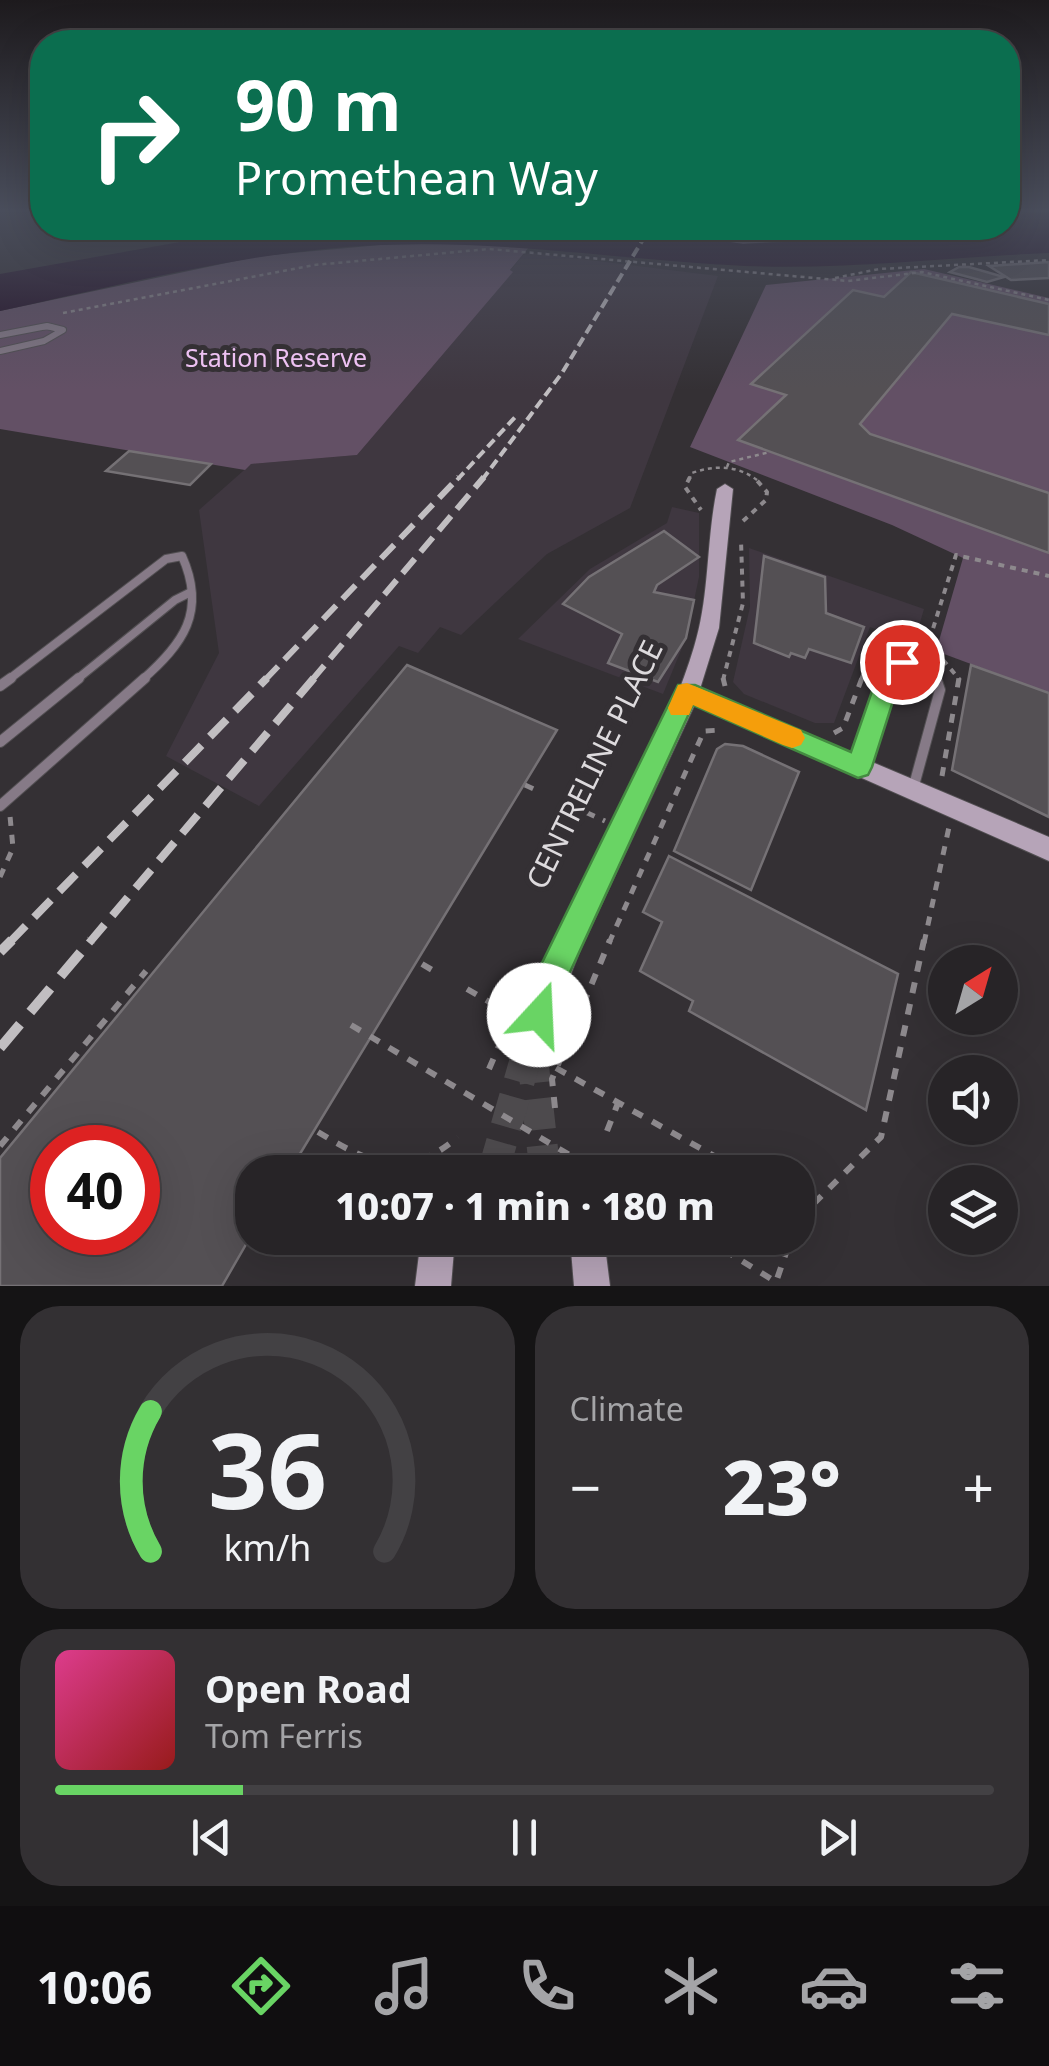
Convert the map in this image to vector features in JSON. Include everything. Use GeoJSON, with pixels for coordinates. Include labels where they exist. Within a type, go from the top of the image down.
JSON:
{"type":"FeatureCollection","features":[{"type":"Feature","properties":{"kind":"street","name":"CENTRELINE PLACE"},"geometry":{"type":"LineString","coordinates":[[531,1040],[550,980],[687,692],[704,647],[713,605],[719,512],[726,478]]}},
{"type":"Feature","properties":{"kind":"street"},"geometry":{"type":"LineString","coordinates":[[687,692],[1049,849]]}},
{"type":"Feature","properties":{"kind":"street"},"geometry":{"type":"LineString","coordinates":[[433,1286],[436,1255]]}},
{"type":"Feature","properties":{"kind":"street"},"geometry":{"type":"LineString","coordinates":[[588,1255],[592,1286]]}},
{"type":"Feature","properties":{"kind":"lane"},"geometry":{"type":"LineString","coordinates":[[0,335],[47,326],[63,330],[44,342],[0,352]]}},
{"type":"Feature","properties":{"kind":"lane"},"geometry":{"type":"LineString","coordinates":[[0,686],[166,559],[182,556],[191,592],[186,633],[163,666],[0,806]]}},
{"type":"Feature","properties":{"kind":"lane"},"geometry":{"type":"LineString","coordinates":[[0,742],[175,600],[191,592]]}},
{"type":"Feature","properties":{"kind":"lane"},"geometry":{"type":"LineString","coordinates":[[858,767],[894,665],[902,662],[926,666],[938,679],[940,690],[912,790]]}},
{"type":"Feature","properties":{"kind":"path"},"geometry":{"type":"LineString","coordinates":[[57,314],[294,270]]}},
{"type":"Feature","properties":{"kind":"path"},"geometry":{"type":"LineString","coordinates":[[731,270],[833,280],[922,272],[1049,300]]}},
{"type":"Feature","properties":{"kind":"path"},"geometry":{"type":"LineString","coordinates":[[833,280],[876,270]]}},
{"type":"Feature","properties":{"kind":"path"},"geometry":{"type":"LineString","coordinates":[[726,478],[729,462],[770,452]]}},
{"type":"Feature","properties":{"kind":"path"},"geometry":{"type":"LineString","coordinates":[[703,515],[684,487],[687,480],[709,467],[726,478],[752,475],[767,492],[766,500],[743,520],[740,529],[743,603],[722,682],[729,691]]}},
{"type":"Feature","properties":{"kind":"path"},"geometry":{"type":"LineString","coordinates":[[825,733],[843,728],[870,656],[878,647],[905,644],[925,650],[956,555],[1049,576]]}},
{"type":"Feature","properties":{"kind":"path"},"geometry":{"type":"LineString","coordinates":[[942,659],[960,679],[942,776]]}},
{"type":"Feature","properties":{"kind":"path"},"geometry":{"type":"LineString","coordinates":[[555,1108],[552,1080],[556,1068],[704,731]]}},
{"type":"Feature","properties":{"kind":"path"},"geometry":{"type":"LineString","coordinates":[[525,785],[540,792]]}},
{"type":"Feature","properties":{"kind":"path"},"geometry":{"type":"LineString","coordinates":[[570,805],[605,822]]}},
{"type":"Feature","properties":{"kind":"path"},"geometry":{"type":"LineString","coordinates":[[0,877],[14,843],[9,814]]}},
{"type":"Feature","properties":{"kind":"path"},"geometry":{"type":"LineString","coordinates":[[815,1202],[882,1137],[950,827]]}},
{"type":"Feature","properties":{"kind":"path"},"geometry":{"type":"LineString","coordinates":[[422,964],[438,974]]}},
{"type":"Feature","properties":{"kind":"path"},"geometry":{"type":"LineString","coordinates":[[0,1146],[146,971]]}},
{"type":"Feature","properties":{"kind":"path"},"geometry":{"type":"LineString","coordinates":[[467,990],[512,1015]]}},
{"type":"Feature","properties":{"kind":"path"},"geometry":{"type":"LineString","coordinates":[[351,1025],[569,1155]]}},
{"type":"Feature","properties":{"kind":"path"},"geometry":{"type":"LineString","coordinates":[[489,1068],[504,1033]]}},
{"type":"Feature","properties":{"kind":"path"},"geometry":{"type":"LineString","coordinates":[[556,1068],[712,1155]]}},
{"type":"Feature","properties":{"kind":"path"},"geometry":{"type":"LineString","coordinates":[[606,1131],[618,1103]]}},
{"type":"Feature","properties":{"kind":"path"},"geometry":{"type":"LineString","coordinates":[[318,1132],[345,1149],[382,1164],[419,1165],[444,1151],[458,1137]]}},
{"type":"Feature","properties":{"kind":"path"},"geometry":{"type":"LineString","coordinates":[[731,1255],[776,1284],[785,1255]]}},
{"type":"Feature","properties":{"kind":"shaded area"},"geometry":{"type":"Polygon","coordinates":[[[22,270],[192,270],[0,311],[0,274],[22,270]]]}},
{"type":"Feature","properties":{"kind":"shaded area"},"geometry":{"type":"Polygon","coordinates":[[[511,270],[670,270],[718,276],[630,508],[547,554],[461,635],[440,627],[418,653],[399,646],[259,806],[166,756],[219,653],[199,510],[251,464],[357,455],[511,270]]]}},
{"type":"Feature","properties":{"kind":"shaded area"},"geometry":{"type":"Polygon","coordinates":[[[672,507],[699,513],[699,577],[686,638],[663,694],[518,639],[590,569],[667,523],[672,507]]]}},
{"type":"Feature","properties":{"kind":"shaded area"},"geometry":{"type":"Polygon","coordinates":[[[749,548],[924,609],[914,643],[870,627],[834,723],[815,723],[744,694],[733,682],[750,607],[749,548]]]}},
{"type":"Feature","properties":{"kind":"green space","name":"Station Reserve"},"geometry":{"type":"Polygon","coordinates":[[[194,270],[513,272],[357,455],[251,464],[245,470],[0,429],[0,311],[194,270]]]}},
{"type":"Feature","properties":{"kind":"green space"},"geometry":{"type":"Polygon","coordinates":[[[928,270],[1049,298],[1049,693],[936,651],[963,558],[892,525],[690,447],[766,285],[928,270]]]}},
{"type":"Feature","properties":{"kind":"building"},"geometry":{"type":"Polygon","coordinates":[[[980,270],[1004,277],[987,282],[950,272],[980,270]]]}},
{"type":"Feature","properties":{"kind":"building"},"geometry":{"type":"Polygon","coordinates":[[[995,270],[1049,270],[1049,278],[1011,280],[995,270]]]}},
{"type":"Feature","properties":{"kind":"building"},"geometry":{"type":"Polygon","coordinates":[[[911,272],[1049,304],[1049,335],[952,314],[860,424],[870,434],[1049,493],[1049,553],[738,440],[786,395],[751,384],[853,290],[884,297],[911,272]]]}},
{"type":"Feature","properties":{"kind":"building"},"geometry":{"type":"Polygon","coordinates":[[[129,451],[211,464],[190,485],[106,471],[129,451]]]}},
{"type":"Feature","properties":{"kind":"building"},"geometry":{"type":"Polygon","coordinates":[[[664,531],[699,557],[657,585],[654,592],[694,600],[686,638],[658,682],[608,663],[622,634],[563,604],[589,577],[664,531]]]}},
{"type":"Feature","properties":{"kind":"building"},"geometry":{"type":"Polygon","coordinates":[[[764,556],[825,577],[826,613],[864,627],[851,663],[809,649],[805,658],[791,653],[789,657],[754,643],[764,556]]]}},
{"type":"Feature","properties":{"kind":"building"},"geometry":{"type":"Polygon","coordinates":[[[407,665],[557,730],[299,1155],[235,1155],[235,1255],[240,1255],[222,1286],[0,1286],[0,1158],[407,665]]]}},
{"type":"Feature","properties":{"kind":"building"},"geometry":{"type":"Polygon","coordinates":[[[971,665],[1049,693],[1049,817],[952,770],[971,665]]]}},
{"type":"Feature","properties":{"kind":"building"},"geometry":{"type":"Polygon","coordinates":[[[725,744],[743,746],[799,772],[751,890],[674,851],[717,749],[725,744]]]}},
{"type":"Feature","properties":{"kind":"building"},"geometry":{"type":"Polygon","coordinates":[[[669,856],[898,974],[866,1110],[689,1011],[693,1001],[640,971],[662,922],[643,912],[669,856]]]}},
{"type":"Feature","properties":{"kind":"tunnel"},"geometry":{"type":"LineString","coordinates":[[498,1155],[531,1040]]}},
{"type":"Feature","properties":{"kind":"tunnel"},"geometry":{"type":"LineString","coordinates":[[532,1052],[543,1155]]}},
{"type":"Feature","properties":{"kind":"railway"},"geometry":{"type":"LineString","coordinates":[[482,480],[562,373],[625,270]]}},
{"type":"Feature","properties":{"kind":"railway"},"geometry":{"type":"LineString","coordinates":[[457,480],[518,414]]}},
{"type":"Feature","properties":{"kind":"railway"},"geometry":{"type":"LineString","coordinates":[[265,680],[459,477]]}},
{"type":"Feature","properties":{"kind":"railway"},"geometry":{"type":"LineString","coordinates":[[312,680],[484,477]]}},
{"type":"Feature","properties":{"kind":"railway"},"geometry":{"type":"LineString","coordinates":[[9,943],[267,678]]}},
{"type":"Feature","properties":{"kind":"railway"},"geometry":{"type":"LineString","coordinates":[[89,943],[314,678]]}},
{"type":"Feature","properties":{"kind":"railway"},"geometry":{"type":"LineString","coordinates":[[9,943],[12,940]]}},
{"type":"Feature","properties":{"kind":"railway"},"geometry":{"type":"LineString","coordinates":[[0,1048],[91,940]]}},
{"type":"Feature","properties":{"kind":"railway"},"geometry":{"type":"LineString","coordinates":[[0,952],[9,943]]}},
{"type":"Feature","properties":{"kind":"slow traffic"},"geometry":{"type":"LineString","coordinates":[[680,708],[687,692],[792,738]]}},
{"type":"Feature","properties":{"kind":"route"},"geometry":{"type":"LineString","coordinates":[[539,1015],[550,980],[687,692],[858,767],[890,671],[902,662]]}}]}
